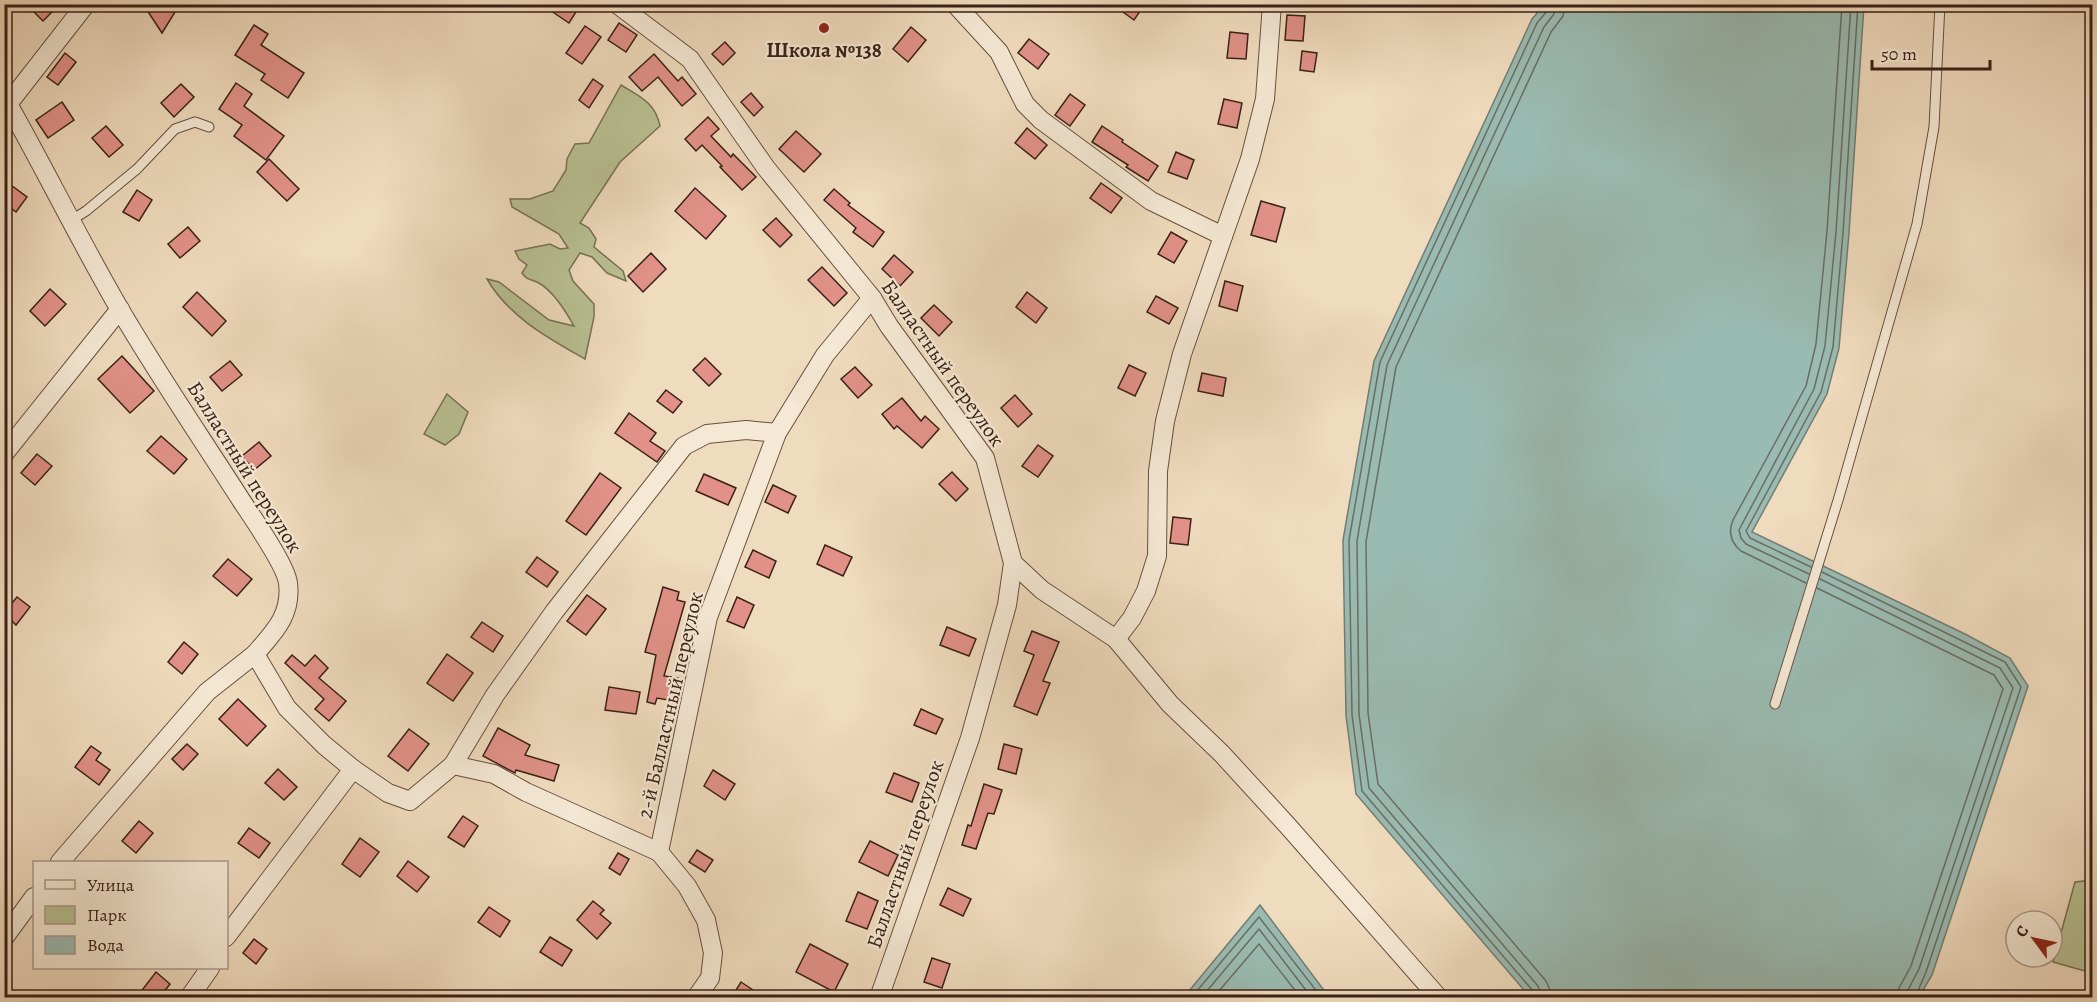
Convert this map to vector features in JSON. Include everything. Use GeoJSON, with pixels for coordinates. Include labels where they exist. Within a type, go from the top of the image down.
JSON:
{"type":"FeatureCollection","features":[{"type":"Feature","properties":{"kind":"street","name":"Балластный переулок"},"geometry":{"type":"LineString","coordinates":[[61,861],[207,692],[255,654],[279,626],[287,608],[288,581],[259,527],[120,309],[6,104],[86,4]]}},
{"type":"Feature","properties":{"kind":"street","name":"Балластный переулок"},"geometry":{"type":"LineString","coordinates":[[617,4],[690,59],[766,168],[872,298],[889,326],[985,458],[1013,563],[1007,605],[970,738],[879,998]]}},
{"type":"Feature","properties":{"kind":"street"},"geometry":{"type":"LineString","coordinates":[[955,4],[999,52],[1025,104],[1041,120],[1151,201],[1223,236]]}},
{"type":"Feature","properties":{"kind":"street"},"geometry":{"type":"LineString","coordinates":[[1116,639],[1132,618],[1146,591],[1157,556],[1158,471],[1165,421],[1182,354],[1250,159],[1265,99],[1272,4]]}},
{"type":"Feature","properties":{"kind":"street","name":"2-й Балластный переулок"},"geometry":{"type":"LineString","coordinates":[[696,998],[710,978],[713,953],[706,921],[687,886],[659,852],[708,617],[777,433],[825,355],[872,298]]}},
{"type":"Feature","properties":{"kind":"street"},"geometry":{"type":"LineString","coordinates":[[4,454],[120,309]]}},
{"type":"Feature","properties":{"kind":"street"},"geometry":{"type":"LineString","coordinates":[[255,654],[287,708],[324,745],[388,793],[411,801],[453,765],[495,695],[554,612],[684,446],[707,434],[746,430],[777,433]]}},
{"type":"Feature","properties":{"kind":"street"},"geometry":{"type":"LineString","coordinates":[[1013,563],[1042,590],[1116,639],[1170,704],[1222,753],[1439,998]]}},
{"type":"Feature","properties":{"kind":"street"},"geometry":{"type":"LineString","coordinates":[[453,765],[494,774],[526,792],[659,852]]}},
{"type":"Feature","properties":{"kind":"street"},"geometry":{"type":"LineString","coordinates":[[228,934],[353,769]]}},
{"type":"Feature","properties":{"kind":"street"},"geometry":{"type":"LineString","coordinates":[[4,938],[33,898]]}},
{"type":"Feature","properties":{"kind":"street"},"geometry":{"type":"LineString","coordinates":[[189,998],[209,969]]}},
{"type":"Feature","properties":{"kind":"lane"},"geometry":{"type":"LineString","coordinates":[[1775,704],[1839,497],[1917,224],[1934,128],[1940,4]]}},
{"type":"Feature","properties":{"kind":"lane"},"geometry":{"type":"LineString","coordinates":[[70,221],[86,211],[137,169],[175,129],[195,122],[209,127]]}},
{"type":"Feature","properties":{"kind":"green space"},"geometry":{"type":"Polygon","coordinates":[[[621,85],[650,106],[660,126],[620,162],[580,223],[589,228],[596,239],[594,247],[623,271],[626,281],[607,273],[592,257],[580,253],[569,270],[573,281],[594,304],[594,317],[585,359],[530,325],[506,305],[487,279],[499,282],[549,320],[574,326],[548,290],[522,273],[527,265],[519,259],[515,251],[550,244],[560,249],[568,248],[559,234],[512,207],[510,199],[530,199],[553,191],[566,170],[567,159],[575,144],[589,143],[621,85]]]}},
{"type":"Feature","properties":{"kind":"green space"},"geometry":{"type":"Polygon","coordinates":[[[447,394],[468,412],[459,434],[445,445],[424,434],[447,394]]]}},
{"type":"Feature","properties":{"kind":"green space"},"geometry":{"type":"Polygon","coordinates":[[[2092,880],[2092,973],[2064,965],[2064,922],[2075,882],[2092,880]]]}},
{"type":"Feature","properties":{"kind":"water"},"geometry":{"type":"Polygon","coordinates":[[[1545,4],[1864,5],[1839,348],[1827,394],[1752,532],[1965,634],[2010,658],[2028,686],[1932,975],[1919,997],[1530,997],[1356,794],[1346,715],[1343,540],[1374,361],[1532,19],[1545,4]]]}},
{"type":"Feature","properties":{"kind":"water"},"geometry":{"type":"Polygon","coordinates":[[[1260,905],[1329,997],[1184,997],[1260,905]]]}},
{"type":"Feature","properties":{"kind":"building"},"geometry":{"type":"Polygon","coordinates":[[[26,4],[60,4],[43,21],[26,4]]]}},
{"type":"Feature","properties":{"kind":"building"},"geometry":{"type":"Polygon","coordinates":[[[143,4],[180,4],[162,33],[143,4]]]}},
{"type":"Feature","properties":{"kind":"building"},"geometry":{"type":"Polygon","coordinates":[[[541,4],[581,4],[569,23],[541,4]]]}},
{"type":"Feature","properties":{"kind":"building"},"geometry":{"type":"Polygon","coordinates":[[[1112,4],[1145,4],[1134,20],[1112,4]]]}},
{"type":"Feature","properties":{"kind":"building"},"geometry":{"type":"Polygon","coordinates":[[[1287,15],[1305,16],[1303,41],[1285,40],[1287,15]]]}},
{"type":"Feature","properties":{"kind":"building"},"geometry":{"type":"Polygon","coordinates":[[[619,23],[637,35],[626,52],[608,40],[619,23]]]}},
{"type":"Feature","properties":{"kind":"building"},"geometry":{"type":"Polygon","coordinates":[[[254,25],[268,34],[261,45],[304,73],[288,98],[261,80],[265,74],[235,55],[254,25]]]}},
{"type":"Feature","properties":{"kind":"building"},"geometry":{"type":"Polygon","coordinates":[[[585,26],[601,37],[582,64],[566,53],[585,26]]]}},
{"type":"Feature","properties":{"kind":"building"},"geometry":{"type":"Polygon","coordinates":[[[911,27],[926,40],[908,62],[893,49],[911,27]]]}},
{"type":"Feature","properties":{"kind":"building"},"geometry":{"type":"Polygon","coordinates":[[[1230,32],[1248,34],[1246,59],[1227,58],[1230,32]]]}},
{"type":"Feature","properties":{"kind":"building"},"geometry":{"type":"Polygon","coordinates":[[[1029,39],[1049,54],[1038,69],[1018,53],[1029,39]]]}},
{"type":"Feature","properties":{"kind":"building"},"geometry":{"type":"Polygon","coordinates":[[[725,42],[735,53],[723,65],[712,54],[725,42]]]}},
{"type":"Feature","properties":{"kind":"building"},"geometry":{"type":"Polygon","coordinates":[[[1302,51],[1317,53],[1314,72],[1300,70],[1302,51]]]}},
{"type":"Feature","properties":{"kind":"building"},"geometry":{"type":"Polygon","coordinates":[[[65,53],[76,62],[58,85],[47,77],[65,53]]]}},
{"type":"Feature","properties":{"kind":"building"},"geometry":{"type":"Polygon","coordinates":[[[654,54],[678,81],[682,77],[696,94],[682,106],[658,77],[642,91],[629,77],[654,54]]]}},
{"type":"Feature","properties":{"kind":"building"},"geometry":{"type":"Polygon","coordinates":[[[593,79],[603,86],[589,108],[579,100],[593,79]]]}},
{"type":"Feature","properties":{"kind":"building"},"geometry":{"type":"Polygon","coordinates":[[[236,83],[252,94],[244,106],[284,136],[266,160],[234,136],[242,125],[219,109],[236,83]]]}},
{"type":"Feature","properties":{"kind":"building"},"geometry":{"type":"Polygon","coordinates":[[[181,84],[194,97],[174,117],[161,103],[181,84]]]}},
{"type":"Feature","properties":{"kind":"building"},"geometry":{"type":"Polygon","coordinates":[[[751,93],[763,107],[754,116],[741,102],[751,93]]]}},
{"type":"Feature","properties":{"kind":"building"},"geometry":{"type":"Polygon","coordinates":[[[1070,94],[1085,105],[1070,126],[1055,115],[1070,94]]]}},
{"type":"Feature","properties":{"kind":"building"},"geometry":{"type":"Polygon","coordinates":[[[1224,99],[1242,103],[1237,128],[1218,124],[1224,99]]]}},
{"type":"Feature","properties":{"kind":"building"},"geometry":{"type":"Polygon","coordinates":[[[62,102],[74,120],[48,138],[36,120],[62,102]]]}},
{"type":"Feature","properties":{"kind":"building"},"geometry":{"type":"Polygon","coordinates":[[[708,117],[719,129],[711,136],[731,157],[733,154],[756,177],[742,190],[702,145],[696,151],[685,139],[708,117]]]}},
{"type":"Feature","properties":{"kind":"building"},"geometry":{"type":"Polygon","coordinates":[[[106,126],[123,145],[109,157],[92,138],[106,126]]]}},
{"type":"Feature","properties":{"kind":"building"},"geometry":{"type":"Polygon","coordinates":[[[1102,126],[1158,166],[1148,181],[1092,142],[1102,126]]]}},
{"type":"Feature","properties":{"kind":"building"},"geometry":{"type":"Polygon","coordinates":[[[1027,128],[1047,145],[1035,159],[1015,143],[1027,128]]]}},
{"type":"Feature","properties":{"kind":"building"},"geometry":{"type":"Polygon","coordinates":[[[796,131],[821,154],[804,172],[779,149],[796,131]]]}},
{"type":"Feature","properties":{"kind":"building"},"geometry":{"type":"Polygon","coordinates":[[[1176,152],[1194,160],[1187,179],[1168,172],[1176,152]]]}},
{"type":"Feature","properties":{"kind":"building"},"geometry":{"type":"Polygon","coordinates":[[[269,159],[299,189],[287,201],[257,172],[269,159]]]}},
{"type":"Feature","properties":{"kind":"building"},"geometry":{"type":"Polygon","coordinates":[[[4,180],[27,197],[16,212],[4,203],[4,180]]]}},
{"type":"Feature","properties":{"kind":"building"},"geometry":{"type":"Polygon","coordinates":[[[1101,183],[1122,198],[1111,213],[1090,198],[1101,183]]]}},
{"type":"Feature","properties":{"kind":"building"},"geometry":{"type":"Polygon","coordinates":[[[695,188],[726,216],[706,239],[675,211],[695,188]]]}},
{"type":"Feature","properties":{"kind":"building"},"geometry":{"type":"Polygon","coordinates":[[[834,189],[850,203],[848,205],[884,232],[873,247],[853,232],[856,228],[824,200],[834,189]]]}},
{"type":"Feature","properties":{"kind":"building"},"geometry":{"type":"Polygon","coordinates":[[[137,190],[152,200],[139,221],[123,212],[137,190]]]}},
{"type":"Feature","properties":{"kind":"building"},"geometry":{"type":"Polygon","coordinates":[[[1261,201],[1285,208],[1276,242],[1251,235],[1261,201]]]}},
{"type":"Feature","properties":{"kind":"building"},"geometry":{"type":"Polygon","coordinates":[[[776,218],[792,235],[780,247],[763,230],[776,218]]]}},
{"type":"Feature","properties":{"kind":"building"},"geometry":{"type":"Polygon","coordinates":[[[188,227],[200,241],[180,258],[168,244],[188,227]]]}},
{"type":"Feature","properties":{"kind":"building"},"geometry":{"type":"Polygon","coordinates":[[[1171,232],[1187,241],[1174,263],[1158,254],[1171,232]]]}},
{"type":"Feature","properties":{"kind":"building"},"geometry":{"type":"Polygon","coordinates":[[[651,253],[666,269],[643,292],[628,276],[651,253]]]}},
{"type":"Feature","properties":{"kind":"building"},"geometry":{"type":"Polygon","coordinates":[[[894,255],[913,272],[900,286],[882,269],[894,255]]]}},
{"type":"Feature","properties":{"kind":"building"},"geometry":{"type":"Polygon","coordinates":[[[822,267],[847,293],[834,306],[808,280],[822,267]]]}},
{"type":"Feature","properties":{"kind":"building"},"geometry":{"type":"Polygon","coordinates":[[[1225,281],[1243,286],[1237,311],[1219,306],[1225,281]]]}},
{"type":"Feature","properties":{"kind":"building"},"geometry":{"type":"Polygon","coordinates":[[[50,289],[66,304],[45,326],[30,311],[50,289]]]}},
{"type":"Feature","properties":{"kind":"building"},"geometry":{"type":"Polygon","coordinates":[[[197,292],[226,321],[212,336],[183,307],[197,292]]]}},
{"type":"Feature","properties":{"kind":"building"},"geometry":{"type":"Polygon","coordinates":[[[1027,292],[1047,308],[1036,323],[1016,307],[1027,292]]]}},
{"type":"Feature","properties":{"kind":"building"},"geometry":{"type":"Polygon","coordinates":[[[1156,296],[1178,308],[1169,324],[1147,312],[1156,296]]]}},
{"type":"Feature","properties":{"kind":"building"},"geometry":{"type":"Polygon","coordinates":[[[934,305],[952,322],[939,336],[921,318],[934,305]]]}},
{"type":"Feature","properties":{"kind":"building"},"geometry":{"type":"Polygon","coordinates":[[[122,356],[154,391],[130,413],[98,379],[122,356]]]}},
{"type":"Feature","properties":{"kind":"building"},"geometry":{"type":"Polygon","coordinates":[[[705,358],[721,374],[709,386],[693,370],[705,358]]]}},
{"type":"Feature","properties":{"kind":"building"},"geometry":{"type":"Polygon","coordinates":[[[230,361],[242,375],[222,391],[210,377],[230,361]]]}},
{"type":"Feature","properties":{"kind":"building"},"geometry":{"type":"Polygon","coordinates":[[[1129,365],[1146,373],[1135,396],[1118,388],[1129,365]]]}},
{"type":"Feature","properties":{"kind":"building"},"geometry":{"type":"Polygon","coordinates":[[[855,367],[872,385],[858,398],[841,379],[855,367]]]}},
{"type":"Feature","properties":{"kind":"building"},"geometry":{"type":"Polygon","coordinates":[[[1202,373],[1226,378],[1223,396],[1198,391],[1202,373]]]}},
{"type":"Feature","properties":{"kind":"building"},"geometry":{"type":"Polygon","coordinates":[[[666,390],[682,402],[673,413],[657,401],[666,390]]]}},
{"type":"Feature","properties":{"kind":"building"},"geometry":{"type":"Polygon","coordinates":[[[1015,395],[1032,414],[1018,427],[1001,408],[1015,395]]]}},
{"type":"Feature","properties":{"kind":"building"},"geometry":{"type":"Polygon","coordinates":[[[902,398],[921,421],[925,416],[939,429],[922,448],[897,426],[894,429],[882,414],[902,398]]]}},
{"type":"Feature","properties":{"kind":"building"},"geometry":{"type":"Polygon","coordinates":[[[629,413],[656,433],[650,441],[665,451],[657,462],[615,433],[629,413]]]}},
{"type":"Feature","properties":{"kind":"building"},"geometry":{"type":"Polygon","coordinates":[[[161,436],[187,459],[174,474],[147,451],[161,436]]]}},
{"type":"Feature","properties":{"kind":"building"},"geometry":{"type":"Polygon","coordinates":[[[259,442],[271,456],[254,470],[242,456],[259,442]]]}},
{"type":"Feature","properties":{"kind":"building"},"geometry":{"type":"Polygon","coordinates":[[[1038,445],[1053,456],[1038,477],[1022,466],[1038,445]]]}},
{"type":"Feature","properties":{"kind":"building"},"geometry":{"type":"Polygon","coordinates":[[[37,454],[52,466],[35,485],[21,473],[37,454]]]}},
{"type":"Feature","properties":{"kind":"building"},"geometry":{"type":"Polygon","coordinates":[[[952,472],[968,489],[956,501],[939,484],[952,472]]]}},
{"type":"Feature","properties":{"kind":"building"},"geometry":{"type":"Polygon","coordinates":[[[600,473],[621,488],[586,535],[566,521],[600,473]]]}},
{"type":"Feature","properties":{"kind":"building"},"geometry":{"type":"Polygon","coordinates":[[[704,474],[736,488],[728,505],[696,491],[704,474]]]}},
{"type":"Feature","properties":{"kind":"building"},"geometry":{"type":"Polygon","coordinates":[[[773,485],[796,496],[788,513],[765,502],[773,485]]]}},
{"type":"Feature","properties":{"kind":"building"},"geometry":{"type":"Polygon","coordinates":[[[1173,517],[1191,519],[1188,545],[1170,543],[1173,517]]]}},
{"type":"Feature","properties":{"kind":"building"},"geometry":{"type":"Polygon","coordinates":[[[825,545],[852,557],[843,576],[817,564],[825,545]]]}},
{"type":"Feature","properties":{"kind":"building"},"geometry":{"type":"Polygon","coordinates":[[[753,550],[776,561],[769,578],[745,567],[753,550]]]}},
{"type":"Feature","properties":{"kind":"building"},"geometry":{"type":"Polygon","coordinates":[[[537,557],[558,572],[547,587],[526,572],[537,557]]]}},
{"type":"Feature","properties":{"kind":"building"},"geometry":{"type":"Polygon","coordinates":[[[228,559],[252,579],[237,596],[213,576],[228,559]]]}},
{"type":"Feature","properties":{"kind":"building"},"geometry":{"type":"Polygon","coordinates":[[[663,587],[679,592],[677,600],[685,602],[664,676],[678,678],[674,701],[657,698],[655,704],[647,702],[656,655],[645,652],[663,587]]]}},
{"type":"Feature","properties":{"kind":"building"},"geometry":{"type":"Polygon","coordinates":[[[587,595],[606,609],[586,635],[567,621],[587,595]]]}},
{"type":"Feature","properties":{"kind":"building"},"geometry":{"type":"Polygon","coordinates":[[[17,597],[30,607],[16,625],[4,613],[17,597]]]}},
{"type":"Feature","properties":{"kind":"building"},"geometry":{"type":"Polygon","coordinates":[[[737,597],[754,605],[744,628],[727,621],[737,597]]]}},
{"type":"Feature","properties":{"kind":"building"},"geometry":{"type":"Polygon","coordinates":[[[482,622],[503,636],[493,652],[471,637],[482,622]]]}},
{"type":"Feature","properties":{"kind":"building"},"geometry":{"type":"Polygon","coordinates":[[[947,627],[976,639],[969,656],[940,645],[947,627]]]}},
{"type":"Feature","properties":{"kind":"building"},"geometry":{"type":"Polygon","coordinates":[[[1032,631],[1059,642],[1043,681],[1050,683],[1037,715],[1014,706],[1034,655],[1024,651],[1032,631]]]}},
{"type":"Feature","properties":{"kind":"building"},"geometry":{"type":"Polygon","coordinates":[[[184,642],[198,654],[182,674],[168,662],[184,642]]]}},
{"type":"Feature","properties":{"kind":"building"},"geometry":{"type":"Polygon","coordinates":[[[447,654],[473,673],[453,701],[427,683],[447,654]]]}},
{"type":"Feature","properties":{"kind":"building"},"geometry":{"type":"Polygon","coordinates":[[[292,655],[305,666],[315,655],[328,668],[319,678],[346,701],[329,721],[315,709],[324,699],[285,663],[292,655]]]}},
{"type":"Feature","properties":{"kind":"building"},"geometry":{"type":"Polygon","coordinates":[[[609,687],[640,692],[636,714],[605,710],[609,687]]]}},
{"type":"Feature","properties":{"kind":"building"},"geometry":{"type":"Polygon","coordinates":[[[238,699],[266,726],[247,746],[219,719],[238,699]]]}},
{"type":"Feature","properties":{"kind":"building"},"geometry":{"type":"Polygon","coordinates":[[[921,709],[943,719],[936,734],[914,725],[921,709]]]}},
{"type":"Feature","properties":{"kind":"building"},"geometry":{"type":"Polygon","coordinates":[[[498,728],[530,745],[525,755],[559,765],[554,781],[516,770],[515,773],[483,756],[498,728]]]}},
{"type":"Feature","properties":{"kind":"building"},"geometry":{"type":"Polygon","coordinates":[[[409,729],[429,744],[408,771],[388,756],[409,729]]]}},
{"type":"Feature","properties":{"kind":"building"},"geometry":{"type":"Polygon","coordinates":[[[187,744],[198,754],[183,770],[172,759],[187,744]]]}},
{"type":"Feature","properties":{"kind":"building"},"geometry":{"type":"Polygon","coordinates":[[[1004,744],[1022,749],[1016,774],[998,769],[1004,744]]]}},
{"type":"Feature","properties":{"kind":"building"},"geometry":{"type":"Polygon","coordinates":[[[91,746],[101,753],[96,760],[110,770],[99,785],[75,767],[91,746]]]}},
{"type":"Feature","properties":{"kind":"building"},"geometry":{"type":"Polygon","coordinates":[[[278,769],[297,787],[284,800],[265,783],[278,769]]]}},
{"type":"Feature","properties":{"kind":"building"},"geometry":{"type":"Polygon","coordinates":[[[713,770],[735,784],[725,800],[704,786],[713,770]]]}},
{"type":"Feature","properties":{"kind":"building"},"geometry":{"type":"Polygon","coordinates":[[[894,773],[919,783],[912,802],[886,792],[894,773]]]}},
{"type":"Feature","properties":{"kind":"building"},"geometry":{"type":"Polygon","coordinates":[[[984,784],[1002,790],[994,814],[988,813],[976,849],[962,845],[968,825],[971,826],[984,784]]]}},
{"type":"Feature","properties":{"kind":"building"},"geometry":{"type":"Polygon","coordinates":[[[463,816],[478,826],[464,847],[448,837],[463,816]]]}},
{"type":"Feature","properties":{"kind":"building"},"geometry":{"type":"Polygon","coordinates":[[[139,821],[153,833],[136,853],[122,841],[139,821]]]}},
{"type":"Feature","properties":{"kind":"building"},"geometry":{"type":"Polygon","coordinates":[[[249,828],[270,843],[259,858],[238,843],[249,828]]]}},
{"type":"Feature","properties":{"kind":"building"},"geometry":{"type":"Polygon","coordinates":[[[360,838],[379,852],[360,877],[342,864],[360,838]]]}},
{"type":"Feature","properties":{"kind":"building"},"geometry":{"type":"Polygon","coordinates":[[[870,841],[898,855],[888,876],[859,862],[870,841]]]}},
{"type":"Feature","properties":{"kind":"building"},"geometry":{"type":"Polygon","coordinates":[[[697,850],[713,860],[705,872],[689,862],[697,850]]]}},
{"type":"Feature","properties":{"kind":"building"},"geometry":{"type":"Polygon","coordinates":[[[618,853],[629,859],[620,875],[609,868],[618,853]]]}},
{"type":"Feature","properties":{"kind":"building"},"geometry":{"type":"Polygon","coordinates":[[[408,861],[429,877],[417,892],[397,876],[408,861]]]}},
{"type":"Feature","properties":{"kind":"building"},"geometry":{"type":"Polygon","coordinates":[[[948,888],[971,899],[963,916],[940,905],[948,888]]]}},
{"type":"Feature","properties":{"kind":"building"},"geometry":{"type":"Polygon","coordinates":[[[858,892],[878,901],[867,929],[846,921],[858,892]]]}},
{"type":"Feature","properties":{"kind":"building"},"geometry":{"type":"Polygon","coordinates":[[[593,901],[604,910],[600,914],[611,923],[597,939],[577,920],[593,901]]]}},
{"type":"Feature","properties":{"kind":"building"},"geometry":{"type":"Polygon","coordinates":[[[489,907],[510,921],[500,937],[478,922],[489,907]]]}},
{"type":"Feature","properties":{"kind":"building"},"geometry":{"type":"Polygon","coordinates":[[[550,937],[572,950],[562,966],[540,952],[550,937]]]}},
{"type":"Feature","properties":{"kind":"building"},"geometry":{"type":"Polygon","coordinates":[[[254,939],[267,949],[256,964],[243,953],[254,939]]]}},
{"type":"Feature","properties":{"kind":"building"},"geometry":{"type":"Polygon","coordinates":[[[810,944],[848,964],[834,992],[796,972],[810,944]]]}},
{"type":"Feature","properties":{"kind":"building"},"geometry":{"type":"Polygon","coordinates":[[[932,958],[950,964],[942,988],[924,982],[932,958]]]}},
{"type":"Feature","properties":{"kind":"building"},"geometry":{"type":"Polygon","coordinates":[[[156,972],[170,984],[159,998],[136,998],[156,972]]]}},
{"type":"Feature","properties":{"kind":"building"},"geometry":{"type":"Polygon","coordinates":[[[741,982],[765,998],[731,998],[741,982]]]}},
{"type":"Feature","properties":{"kind":"place","name":"Школа №138"},"geometry":{"type":"Point","coordinates":[824,28]}}]}
